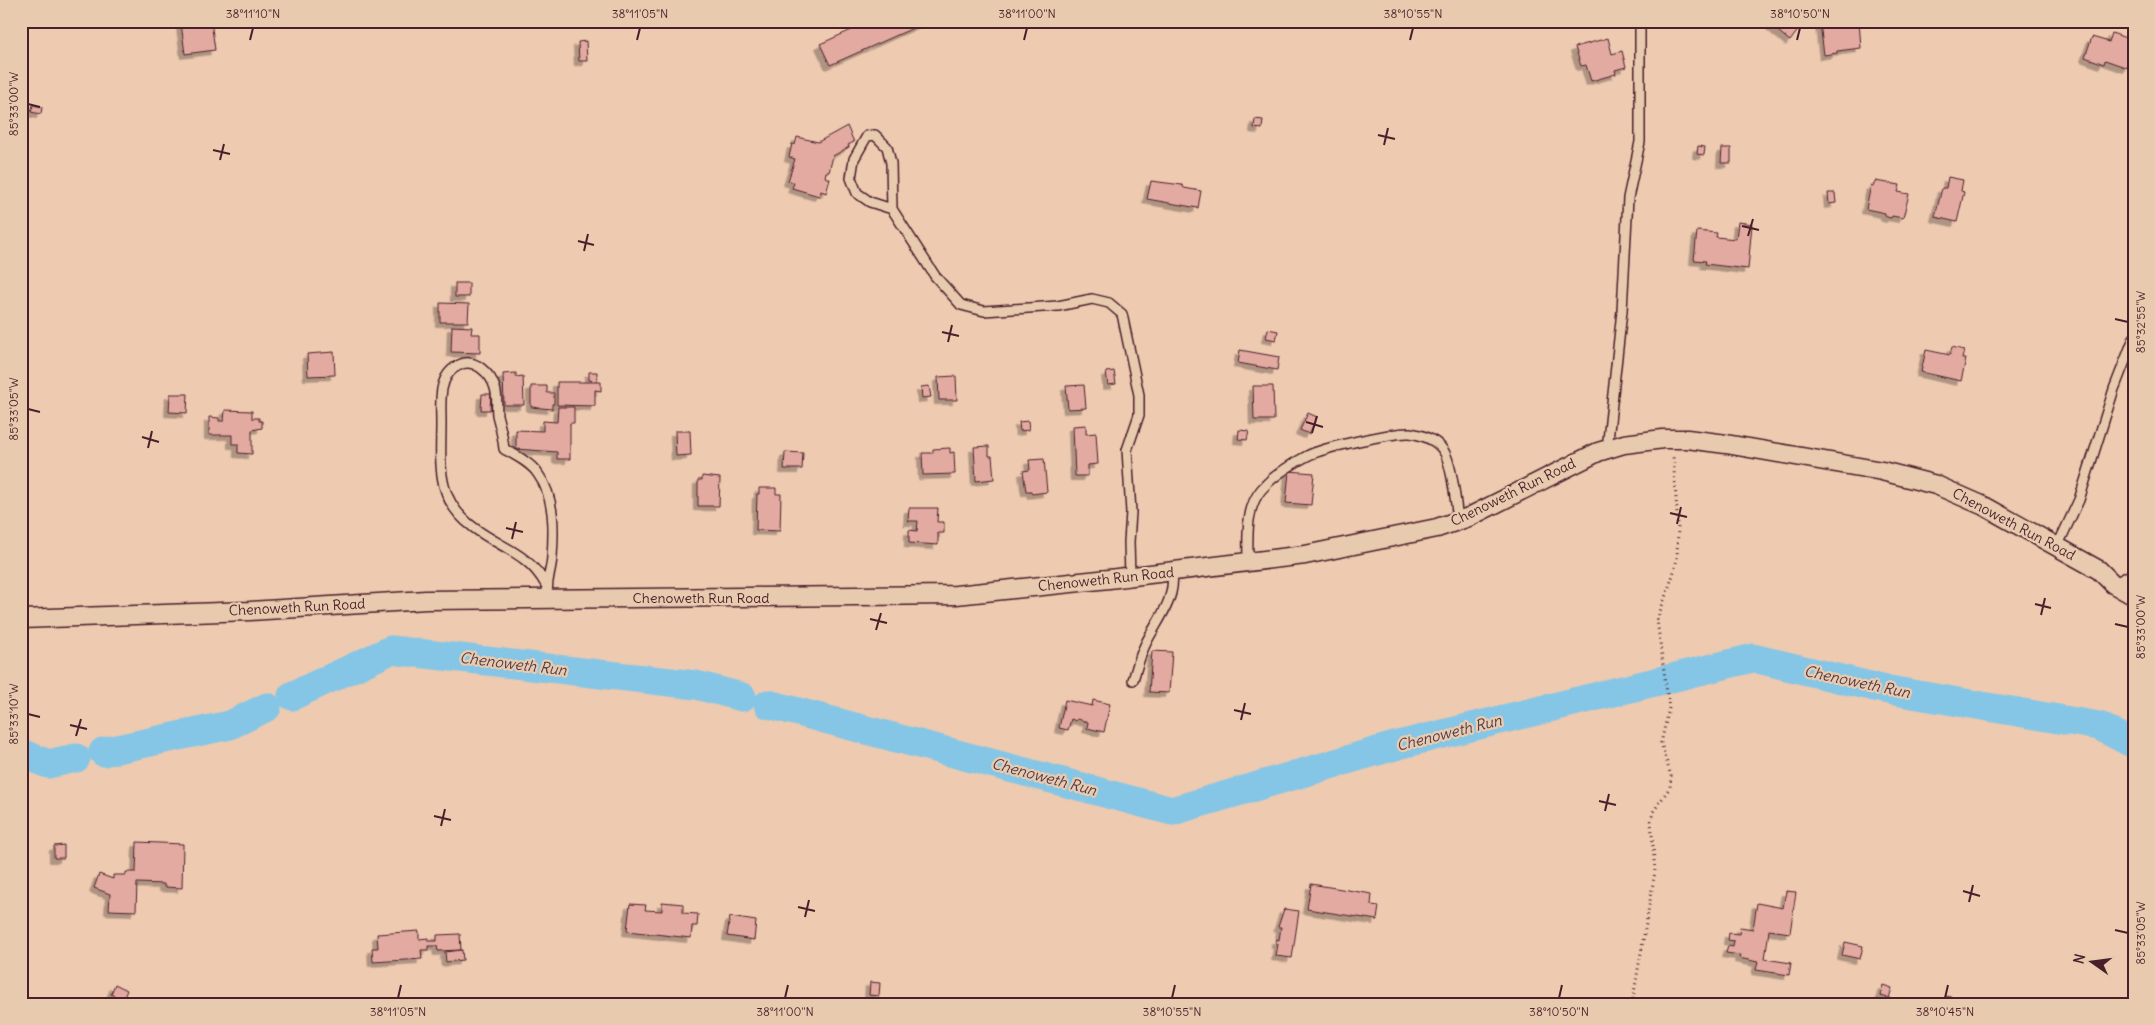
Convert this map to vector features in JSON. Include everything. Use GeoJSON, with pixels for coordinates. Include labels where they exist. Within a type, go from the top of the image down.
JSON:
{"type":"FeatureCollection","features":[{"type":"Feature","properties":{"kind":"street","name":"Chenoweth Run Road"},"geometry":{"type":"LineString","coordinates":[[21,620],[220,612],[547,592],[956,595],[1172,572],[1248,563],[1351,547],[1437,528],[1458,520],[1573,463],[1607,449],[1624,444],[1675,439],[1726,444],[1907,476],[1957,493],[2099,570],[2113,584],[2134,596]]}},
{"type":"Feature","properties":{"kind":"lane"},"geometry":{"type":"LineString","coordinates":[[1607,449],[1622,311],[1628,198],[1640,142],[1640,26],[1647,21]]}},
{"type":"Feature","properties":{"kind":"lane"},"geometry":{"type":"LineString","coordinates":[[892,209],[870,202],[857,193],[851,178],[854,159],[867,136],[875,135],[887,147],[891,164],[892,209],[935,276],[961,305],[984,311],[1058,306],[1092,299],[1109,303],[1122,314],[1139,395],[1138,415],[1127,450],[1131,512],[1129,542],[1130,576]]}},
{"type":"Feature","properties":{"kind":"lane"},"geometry":{"type":"LineString","coordinates":[[2058,547],[2079,500],[2114,389],[2134,338]]}},
{"type":"Feature","properties":{"kind":"lane"},"geometry":{"type":"LineString","coordinates":[[462,363],[474,363],[489,375],[496,389],[497,414],[504,449],[538,472],[548,492],[553,519],[552,559],[547,592],[538,571],[523,557],[472,527],[455,509],[444,489],[440,472],[440,399],[443,383],[450,370],[462,363]]}},
{"type":"Feature","properties":{"kind":"lane"},"geometry":{"type":"LineString","coordinates":[[1248,563],[1248,532],[1251,510],[1261,490],[1308,455],[1336,446],[1410,433],[1432,440],[1444,451],[1452,479],[1458,520]]}},
{"type":"Feature","properties":{"kind":"lane"},"geometry":{"type":"LineString","coordinates":[[1133,680],[1139,658],[1171,597],[1174,584],[1172,572]]}},
{"type":"Feature","properties":{"kind":"lane"},"geometry":{"type":"LineString","coordinates":[[2113,584],[2134,573]]}},
{"type":"Feature","properties":{"kind":"path"},"geometry":{"type":"LineString","coordinates":[[1632,1004],[1655,872],[1650,821],[1653,812],[1670,787],[1671,776],[1661,743],[1667,719],[1668,697],[1657,626],[1658,615],[1677,560],[1678,527],[1673,466],[1675,439]]}},
{"type":"Feature","properties":{"kind":"building"},"geometry":{"type":"Polygon","coordinates":[[[211,21],[215,50],[185,54],[181,23],[211,21]]]}},
{"type":"Feature","properties":{"kind":"building"},"geometry":{"type":"Polygon","coordinates":[[[853,21],[929,21],[830,65],[820,44],[856,28],[853,21]]]}},
{"type":"Feature","properties":{"kind":"building"},"geometry":{"type":"Polygon","coordinates":[[[1766,21],[1805,21],[1790,41],[1766,21]]]}},
{"type":"Feature","properties":{"kind":"building"},"geometry":{"type":"Polygon","coordinates":[[[1859,21],[1861,48],[1837,51],[1837,53],[1824,55],[1820,23],[1859,21]]]}},
{"type":"Feature","properties":{"kind":"building"},"geometry":{"type":"Polygon","coordinates":[[[2112,33],[2134,41],[2134,50],[2128,68],[2105,60],[2104,64],[2085,57],[2092,37],[2109,42],[2112,33]]]}},
{"type":"Feature","properties":{"kind":"building"},"geometry":{"type":"Polygon","coordinates":[[[1608,38],[1612,54],[1622,51],[1626,67],[1615,70],[1616,74],[1591,81],[1586,65],[1581,66],[1575,47],[1608,38]]]}},
{"type":"Feature","properties":{"kind":"building"},"geometry":{"type":"Polygon","coordinates":[[[586,41],[587,61],[579,61],[578,42],[586,41]]]}},
{"type":"Feature","properties":{"kind":"building"},"geometry":{"type":"Polygon","coordinates":[[[33,105],[42,107],[41,114],[31,112],[33,105]]]}},
{"type":"Feature","properties":{"kind":"building"},"geometry":{"type":"Polygon","coordinates":[[[1255,119],[1263,120],[1262,129],[1254,128],[1255,119]]]}},
{"type":"Feature","properties":{"kind":"building"},"geometry":{"type":"Polygon","coordinates":[[[847,126],[854,142],[833,156],[829,172],[826,172],[825,177],[830,179],[826,193],[821,191],[819,196],[792,188],[794,183],[788,181],[795,159],[789,157],[792,144],[795,145],[797,137],[818,142],[847,126]]]}},
{"type":"Feature","properties":{"kind":"building"},"geometry":{"type":"Polygon","coordinates":[[[1698,146],[1705,147],[1704,155],[1697,154],[1698,146]]]}},
{"type":"Feature","properties":{"kind":"building"},"geometry":{"type":"Polygon","coordinates":[[[1722,148],[1731,148],[1731,163],[1721,163],[1722,148]]]}},
{"type":"Feature","properties":{"kind":"building"},"geometry":{"type":"Polygon","coordinates":[[[1948,177],[1963,180],[1961,191],[1964,192],[1957,222],[1935,217],[1942,188],[1946,188],[1948,177]]]}},
{"type":"Feature","properties":{"kind":"building"},"geometry":{"type":"Polygon","coordinates":[[[1151,181],[1182,185],[1184,188],[1201,191],[1198,208],[1147,199],[1151,181]]]}},
{"type":"Feature","properties":{"kind":"building"},"geometry":{"type":"Polygon","coordinates":[[[1875,181],[1900,185],[1898,192],[1909,194],[1903,218],[1892,216],[1891,218],[1885,216],[1885,213],[1866,209],[1871,185],[1873,186],[1875,181]]]}},
{"type":"Feature","properties":{"kind":"building"},"geometry":{"type":"Polygon","coordinates":[[[1828,193],[1835,193],[1836,203],[1829,204],[1828,193]]]}},
{"type":"Feature","properties":{"kind":"building"},"geometry":{"type":"Polygon","coordinates":[[[1738,222],[1752,224],[1748,269],[1705,264],[1706,261],[1694,260],[1697,231],[1717,233],[1716,237],[1736,239],[1738,222]]]}},
{"type":"Feature","properties":{"kind":"building"},"geometry":{"type":"Polygon","coordinates":[[[455,283],[469,283],[469,297],[455,297],[455,283]]]}},
{"type":"Feature","properties":{"kind":"building"},"geometry":{"type":"Polygon","coordinates":[[[440,303],[469,304],[468,322],[440,322],[440,303]]]}},
{"type":"Feature","properties":{"kind":"building"},"geometry":{"type":"Polygon","coordinates":[[[452,326],[472,327],[471,334],[480,334],[480,353],[451,352],[452,326]]]}},
{"type":"Feature","properties":{"kind":"building"},"geometry":{"type":"Polygon","coordinates":[[[1268,329],[1278,331],[1276,340],[1266,338],[1268,329]]]}},
{"type":"Feature","properties":{"kind":"building"},"geometry":{"type":"Polygon","coordinates":[[[1952,347],[1964,350],[1962,359],[1966,359],[1961,381],[1921,372],[1926,350],[1950,355],[1952,347]]]}},
{"type":"Feature","properties":{"kind":"building"},"geometry":{"type":"Polygon","coordinates":[[[1240,350],[1279,357],[1277,370],[1238,363],[1240,350]]]}},
{"type":"Feature","properties":{"kind":"building"},"geometry":{"type":"Polygon","coordinates":[[[334,352],[335,375],[308,376],[307,354],[334,352]]]}},
{"type":"Feature","properties":{"kind":"building"},"geometry":{"type":"Polygon","coordinates":[[[1114,371],[1116,384],[1108,385],[1106,372],[1114,371]]]}},
{"type":"Feature","properties":{"kind":"building"},"geometry":{"type":"Polygon","coordinates":[[[589,372],[597,372],[597,381],[589,380],[589,372]]]}},
{"type":"Feature","properties":{"kind":"building"},"geometry":{"type":"Polygon","coordinates":[[[516,373],[516,377],[523,376],[524,405],[504,405],[503,374],[516,373]]]}},
{"type":"Feature","properties":{"kind":"building"},"geometry":{"type":"Polygon","coordinates":[[[956,376],[957,400],[939,400],[938,377],[956,376]]]}},
{"type":"Feature","properties":{"kind":"building"},"geometry":{"type":"Polygon","coordinates":[[[557,382],[601,382],[601,391],[595,390],[595,406],[557,405],[557,382]]]}},
{"type":"Feature","properties":{"kind":"building"},"geometry":{"type":"Polygon","coordinates":[[[1084,385],[1086,408],[1068,409],[1066,386],[1084,385]]]}},
{"type":"Feature","properties":{"kind":"building"},"geometry":{"type":"Polygon","coordinates":[[[531,386],[547,386],[547,393],[554,393],[552,409],[531,407],[531,386]]]}},
{"type":"Feature","properties":{"kind":"building"},"geometry":{"type":"Polygon","coordinates":[[[929,386],[931,397],[922,398],[921,387],[929,386]]]}},
{"type":"Feature","properties":{"kind":"building"},"geometry":{"type":"Polygon","coordinates":[[[1253,386],[1273,386],[1274,420],[1254,420],[1253,386]]]}},
{"type":"Feature","properties":{"kind":"building"},"geometry":{"type":"Polygon","coordinates":[[[170,394],[188,394],[187,413],[169,412],[170,394]]]}},
{"type":"Feature","properties":{"kind":"building"},"geometry":{"type":"Polygon","coordinates":[[[482,394],[491,394],[490,410],[481,410],[482,394]]]}},
{"type":"Feature","properties":{"kind":"building"},"geometry":{"type":"Polygon","coordinates":[[[558,407],[574,407],[574,423],[570,423],[570,459],[557,459],[557,452],[516,449],[516,430],[543,431],[543,421],[557,422],[558,407]]]}},
{"type":"Feature","properties":{"kind":"building"},"geometry":{"type":"Polygon","coordinates":[[[225,410],[252,411],[252,418],[259,418],[259,421],[262,421],[262,428],[252,430],[252,454],[238,453],[238,444],[232,444],[232,435],[209,435],[209,417],[219,418],[219,421],[224,421],[225,410]]]}},
{"type":"Feature","properties":{"kind":"building"},"geometry":{"type":"Polygon","coordinates":[[[1308,413],[1317,417],[1309,434],[1300,430],[1308,413]]]}},
{"type":"Feature","properties":{"kind":"building"},"geometry":{"type":"Polygon","coordinates":[[[1028,421],[1029,430],[1020,431],[1019,422],[1028,421]]]}},
{"type":"Feature","properties":{"kind":"building"},"geometry":{"type":"Polygon","coordinates":[[[1086,425],[1086,434],[1096,433],[1098,464],[1088,465],[1088,476],[1075,476],[1073,426],[1086,425]]]}},
{"type":"Feature","properties":{"kind":"building"},"geometry":{"type":"Polygon","coordinates":[[[1239,430],[1249,431],[1247,440],[1238,439],[1239,430]]]}},
{"type":"Feature","properties":{"kind":"building"},"geometry":{"type":"Polygon","coordinates":[[[675,431],[690,431],[691,455],[676,456],[675,431]]]}},
{"type":"Feature","properties":{"kind":"building"},"geometry":{"type":"Polygon","coordinates":[[[989,446],[994,479],[976,481],[974,447],[989,446]]]}},
{"type":"Feature","properties":{"kind":"building"},"geometry":{"type":"Polygon","coordinates":[[[950,448],[950,453],[954,452],[955,474],[923,475],[922,453],[933,453],[933,449],[950,448]]]}},
{"type":"Feature","properties":{"kind":"building"},"geometry":{"type":"Polygon","coordinates":[[[785,452],[803,453],[802,469],[784,469],[785,452]]]}},
{"type":"Feature","properties":{"kind":"building"},"geometry":{"type":"Polygon","coordinates":[[[1044,459],[1047,492],[1032,494],[1031,491],[1026,491],[1023,471],[1030,470],[1029,460],[1044,459]]]}},
{"type":"Feature","properties":{"kind":"building"},"geometry":{"type":"Polygon","coordinates":[[[1289,471],[1314,473],[1311,505],[1286,503],[1289,471]]]}},
{"type":"Feature","properties":{"kind":"building"},"geometry":{"type":"Polygon","coordinates":[[[702,476],[720,478],[719,506],[698,506],[698,480],[702,480],[702,476]]]}},
{"type":"Feature","properties":{"kind":"building"},"geometry":{"type":"Polygon","coordinates":[[[759,488],[776,488],[776,494],[781,494],[780,531],[756,530],[757,494],[759,494],[759,488]]]}},
{"type":"Feature","properties":{"kind":"building"},"geometry":{"type":"Polygon","coordinates":[[[909,508],[938,508],[937,522],[944,522],[944,533],[938,533],[938,545],[909,543],[909,530],[917,531],[918,521],[908,521],[909,508]]]}},
{"type":"Feature","properties":{"kind":"building"},"geometry":{"type":"Polygon","coordinates":[[[1152,651],[1172,652],[1169,693],[1149,692],[1152,651]]]}},
{"type":"Feature","properties":{"kind":"building"},"geometry":{"type":"Polygon","coordinates":[[[1065,700],[1092,706],[1093,700],[1110,704],[1104,732],[1087,728],[1088,722],[1077,719],[1076,721],[1071,719],[1068,730],[1059,728],[1065,700]]]}},
{"type":"Feature","properties":{"kind":"building"},"geometry":{"type":"Polygon","coordinates":[[[137,842],[183,844],[182,888],[164,887],[164,884],[137,883],[136,911],[109,910],[110,894],[94,888],[99,874],[113,879],[113,875],[126,875],[126,872],[136,872],[137,842]]]}},
{"type":"Feature","properties":{"kind":"building"},"geometry":{"type":"Polygon","coordinates":[[[64,845],[64,858],[54,858],[54,846],[64,845]]]}},
{"type":"Feature","properties":{"kind":"building"},"geometry":{"type":"Polygon","coordinates":[[[1311,884],[1372,894],[1371,905],[1379,906],[1377,920],[1307,909],[1311,884]]]}},
{"type":"Feature","properties":{"kind":"building"},"geometry":{"type":"Polygon","coordinates":[[[1786,891],[1796,892],[1790,933],[1769,930],[1765,959],[1791,963],[1789,975],[1756,970],[1758,962],[1739,958],[1740,955],[1726,953],[1728,946],[1733,947],[1734,941],[1728,940],[1729,933],[1739,934],[1740,927],[1753,929],[1757,903],[1783,908],[1786,891]]]}},
{"type":"Feature","properties":{"kind":"building"},"geometry":{"type":"Polygon","coordinates":[[[662,902],[683,904],[683,913],[698,914],[697,926],[692,926],[691,938],[627,931],[630,904],[646,905],[645,910],[662,911],[662,902]]]}},
{"type":"Feature","properties":{"kind":"building"},"geometry":{"type":"Polygon","coordinates":[[[1284,909],[1299,911],[1292,958],[1276,956],[1278,944],[1276,944],[1276,939],[1279,940],[1281,927],[1278,927],[1284,909]]]}},
{"type":"Feature","properties":{"kind":"building"},"geometry":{"type":"Polygon","coordinates":[[[730,917],[756,921],[754,940],[727,936],[730,917]]]}},
{"type":"Feature","properties":{"kind":"building"},"geometry":{"type":"Polygon","coordinates":[[[419,931],[419,939],[428,938],[428,941],[437,941],[437,935],[460,934],[461,950],[438,951],[437,946],[428,946],[428,950],[421,950],[422,959],[373,962],[372,948],[378,948],[377,934],[419,931]]]}},
{"type":"Feature","properties":{"kind":"building"},"geometry":{"type":"Polygon","coordinates":[[[1845,942],[1863,946],[1860,959],[1842,955],[1845,942]]]}},
{"type":"Feature","properties":{"kind":"building"},"geometry":{"type":"Polygon","coordinates":[[[462,950],[463,960],[446,962],[445,952],[462,950]]]}},
{"type":"Feature","properties":{"kind":"building"},"geometry":{"type":"Polygon","coordinates":[[[870,982],[880,983],[879,996],[869,995],[870,982]]]}},
{"type":"Feature","properties":{"kind":"building"},"geometry":{"type":"Polygon","coordinates":[[[115,984],[127,990],[123,1000],[111,994],[115,984]]]}},
{"type":"Feature","properties":{"kind":"building"},"geometry":{"type":"Polygon","coordinates":[[[1883,985],[1892,988],[1889,998],[1880,996],[1883,985]]]}},
{"type":"Feature","properties":{"kind":"building"},"geometry":{"type":"Polygon","coordinates":[[[1946,996],[1979,1004],[1944,1004],[1946,996]]]}},
{"type":"Feature","properties":{"kind":"waterway","name":"Chenoweth Run"},"geometry":{"type":"LineString","coordinates":[[292,696],[391,650],[696,685],[742,697]]}},
{"type":"Feature","properties":{"kind":"waterway","name":"Chenoweth Run"},"geometry":{"type":"LineString","coordinates":[[768,704],[1172,811],[1398,745],[1753,658],[1883,689],[2099,726],[2134,744]]}},
{"type":"Feature","properties":{"kind":"waterway","name":"Chenoweth Run"},"geometry":{"type":"LineString","coordinates":[[103,752],[230,725],[267,707]]}},
{"type":"Feature","properties":{"kind":"waterway","name":"Chenoweth Run"},"geometry":{"type":"LineString","coordinates":[[21,753],[48,764],[76,758]]}}]}
